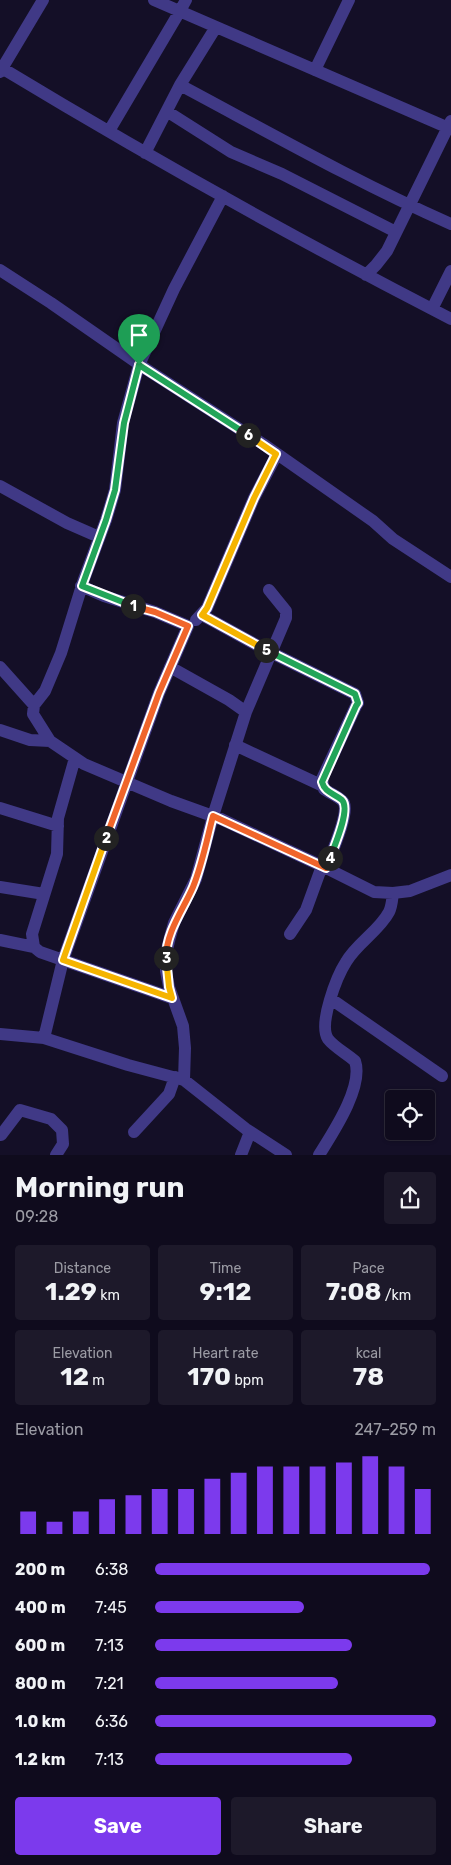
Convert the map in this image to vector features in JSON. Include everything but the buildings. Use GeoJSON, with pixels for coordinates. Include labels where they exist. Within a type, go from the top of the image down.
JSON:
{"type":"FeatureCollection","features":[{"type":"Feature","properties":{"kind":"street"},"geometry":{"type":"LineString","coordinates":[[44,0],[1,70],[145,153],[366,275],[451,318]]}},
{"type":"Feature","properties":{"kind":"street"},"geometry":{"type":"LineString","coordinates":[[154,0],[183,6],[216,27],[450,125],[387,251],[366,275]]}},
{"type":"Feature","properties":{"kind":"street"},"geometry":{"type":"LineString","coordinates":[[315,70],[349,0]]}},
{"type":"Feature","properties":{"kind":"street"},"geometry":{"type":"LineString","coordinates":[[109,131],[183,6]]}},
{"type":"Feature","properties":{"kind":"street"},"geometry":{"type":"LineString","coordinates":[[145,153],[168,112],[180,85],[216,27]]}},
{"type":"Feature","properties":{"kind":"street"},"geometry":{"type":"LineString","coordinates":[[180,85],[323,163],[409,206],[451,224]]}},
{"type":"Feature","properties":{"kind":"street"},"geometry":{"type":"LineString","coordinates":[[168,112],[231,152],[282,174],[396,232]]}},
{"type":"Feature","properties":{"kind":"street"},"geometry":{"type":"LineString","coordinates":[[223,196],[174,289],[139,365],[124,423],[115,490],[106,520],[82,586],[62,653],[45,691],[34,705],[33,714],[50,741],[84,764],[171,801],[213,816],[374,892],[393,893],[410,891],[451,876]]}},
{"type":"Feature","properties":{"kind":"street"},"geometry":{"type":"LineString","coordinates":[[0,270],[51,303],[139,365],[276,454],[373,522],[393,539],[451,577]]}},
{"type":"Feature","properties":{"kind":"street"},"geometry":{"type":"LineString","coordinates":[[432,309],[451,271]]}},
{"type":"Feature","properties":{"kind":"street"},"geometry":{"type":"LineString","coordinates":[[44,1038],[63,960],[170,667],[188,626],[202,615],[207,608],[254,498],[276,454]]}},
{"type":"Feature","properties":{"kind":"street"},"geometry":{"type":"LineString","coordinates":[[0,486],[59,519],[99,537]]}},
{"type":"Feature","properties":{"kind":"street"},"geometry":{"type":"LineString","coordinates":[[82,586],[104,596],[155,612],[188,626]]}},
{"type":"Feature","properties":{"kind":"street"},"geometry":{"type":"LineString","coordinates":[[134,1132],[169,1094],[179,1078],[185,1048],[183,1026],[169,987],[166,971],[166,954],[174,923],[196,879],[213,816],[246,712],[286,618],[286,611],[269,590]]}},
{"type":"Feature","properties":{"kind":"street"},"geometry":{"type":"LineString","coordinates":[[202,615],[355,694],[357,697],[356,706],[322,779],[323,786]]}},
{"type":"Feature","properties":{"kind":"street"},"geometry":{"type":"LineString","coordinates":[[0,667],[34,705]]}},
{"type":"Feature","properties":{"kind":"street"},"geometry":{"type":"LineString","coordinates":[[170,667],[229,700],[246,712]]}},
{"type":"Feature","properties":{"kind":"street"},"geometry":{"type":"LineString","coordinates":[[0,730],[30,740],[50,741]]}},
{"type":"Feature","properties":{"kind":"street"},"geometry":{"type":"LineString","coordinates":[[235,745],[323,786],[324,789],[343,801],[344,818],[306,910],[290,934]]}},
{"type":"Feature","properties":{"kind":"street"},"geometry":{"type":"LineString","coordinates":[[34,946],[32,934],[57,854],[60,807],[75,758]]}},
{"type":"Feature","properties":{"kind":"street"},"geometry":{"type":"LineString","coordinates":[[0,808],[58,826]]}},
{"type":"Feature","properties":{"kind":"street"},"geometry":{"type":"LineString","coordinates":[[0,887],[44,894]]}},
{"type":"Feature","properties":{"kind":"street"},"geometry":{"type":"LineString","coordinates":[[319,1155],[345,1110],[356,1080],[357,1071],[355,1061],[328,1040],[325,1032],[326,1015],[346,962],[390,911],[393,893]]}},
{"type":"Feature","properties":{"kind":"street"},"geometry":{"type":"LineString","coordinates":[[0,940],[34,946],[40,952],[172,998]]}},
{"type":"Feature","properties":{"kind":"street"},"geometry":{"type":"LineString","coordinates":[[331,999],[442,1076]]}},
{"type":"Feature","properties":{"kind":"street"},"geometry":{"type":"LineString","coordinates":[[0,1034],[44,1038],[128,1065],[179,1078],[250,1132],[286,1155]]}},
{"type":"Feature","properties":{"kind":"street"},"geometry":{"type":"LineString","coordinates":[[0,1134],[20,1110],[51,1119],[62,1130],[63,1144],[56,1155]]}},
{"type":"Feature","properties":{"kind":"street"},"geometry":{"type":"LineString","coordinates":[[241,1155],[250,1132]]}},
{"type":"Feature","properties":{"kind":"route"},"geometry":{"type":"LineString","coordinates":[[139,365],[276,454],[254,498],[207,608],[202,615],[264,649],[355,694],[358,703],[322,779],[324,789],[343,801],[344,805],[344,818],[326,868],[213,816],[196,879],[174,923],[170,936],[166,954],[166,971],[172,998],[63,960],[159,693],[188,626],[155,612],[104,596],[82,586],[115,490],[124,423],[139,365]]}}]}
